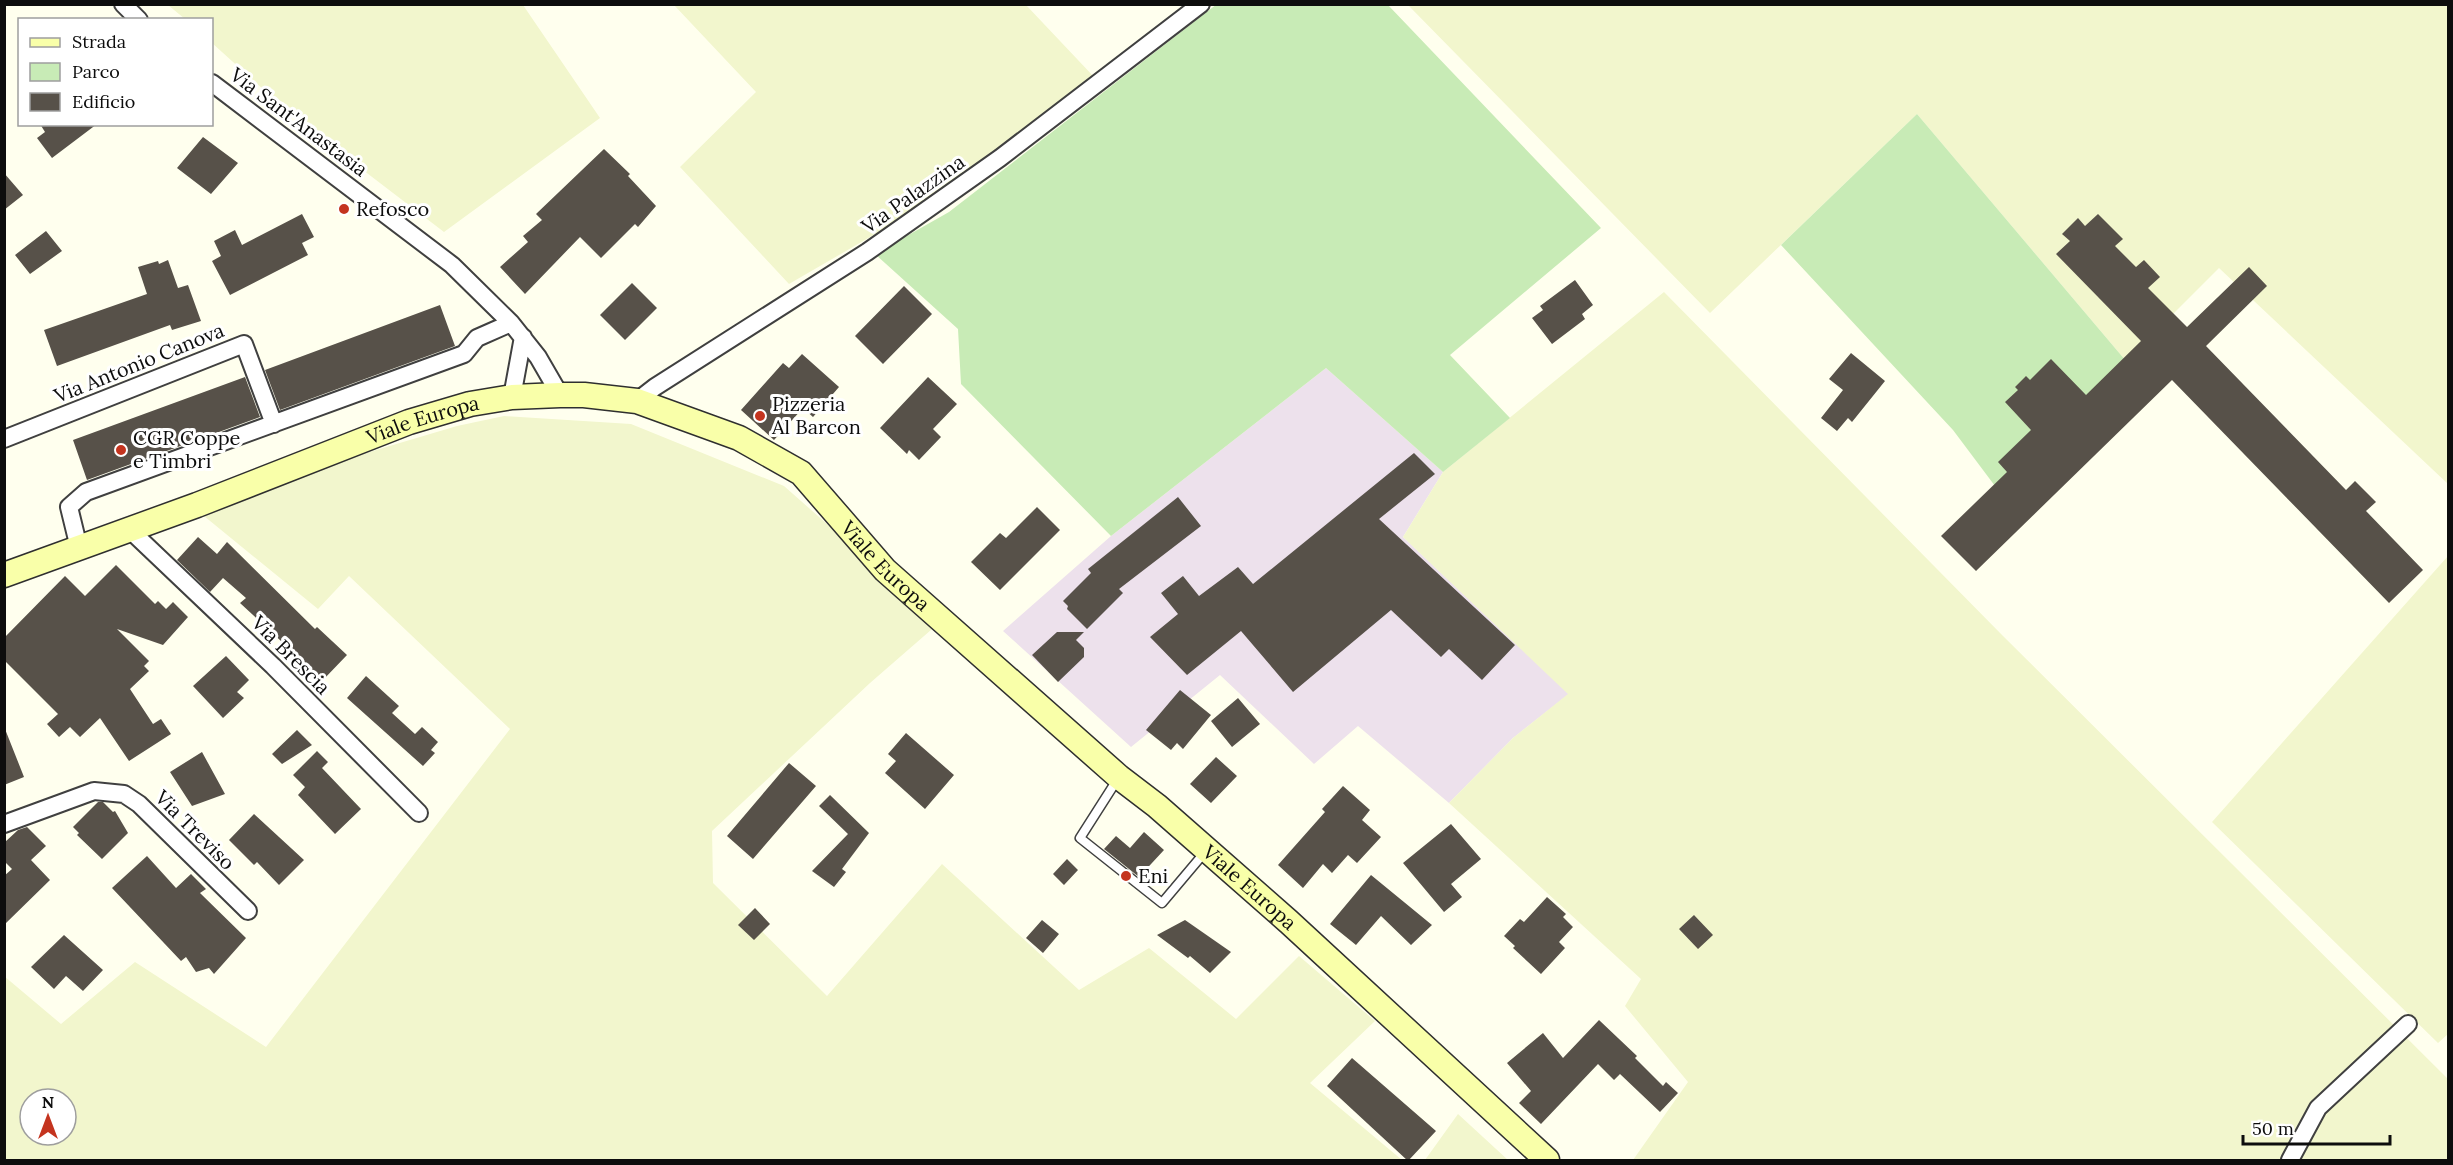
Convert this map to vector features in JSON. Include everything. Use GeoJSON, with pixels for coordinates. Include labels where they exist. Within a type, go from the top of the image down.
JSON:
{"type":"FeatureCollection","features":[{"type":"Feature","properties":{"kind":"main road","name":"Viale Europa"},"geometry":{"type":"LineString","coordinates":[[4,575],[130,530],[409,422],[470,404],[512,397],[561,395],[584,395],[637,401],[739,438],[801,473],[885,570],[1119,777],[1157,806],[1289,922],[1547,1161]]}},
{"type":"Feature","properties":{"kind":"street","name":"Via Palazzina"},"geometry":{"type":"LineString","coordinates":[[637,401],[655,387],[867,252],[1000,158],[1201,4]]}},
{"type":"Feature","properties":{"kind":"street","name":"Via Sant'Anastasia"},"geometry":{"type":"LineString","coordinates":[[213,86],[452,265],[511,322],[538,357],[561,395]]}},
{"type":"Feature","properties":{"kind":"street"},"geometry":{"type":"LineString","coordinates":[[79,548],[69,507],[86,492],[464,354],[477,338],[511,322]]}},
{"type":"Feature","properties":{"kind":"street"},"geometry":{"type":"LineString","coordinates":[[512,397],[523,337]]}},
{"type":"Feature","properties":{"kind":"street","name":"Via Antonio Canova"},"geometry":{"type":"LineString","coordinates":[[4,439],[244,344],[274,424]]}},
{"type":"Feature","properties":{"kind":"street","name":"Via Brescia"},"geometry":{"type":"LineString","coordinates":[[130,530],[273,666],[419,813]]}},
{"type":"Feature","properties":{"kind":"street","name":"Via Treviso"},"geometry":{"type":"LineString","coordinates":[[4,824],[94,791],[124,794],[139,804],[248,911]]}},
{"type":"Feature","properties":{"kind":"street"},"geometry":{"type":"LineString","coordinates":[[2290,1161],[2318,1108],[2408,1024]]}},
{"type":"Feature","properties":{"kind":"lane"},"geometry":{"type":"LineString","coordinates":[[1119,777],[1080,838],[1162,903],[1206,850]]}},
{"type":"Feature","properties":{"kind":"shaded area"},"geometry":{"type":"Polygon","coordinates":[[[1326,368],[1443,472],[1403,537],[1569,694],[1513,738],[1449,803],[1358,726],[1314,764],[1220,675],[1131,747],[1003,631],[1111,536],[1326,368]]]}},
{"type":"Feature","properties":{"kind":"green space"},"geometry":{"type":"Polygon","coordinates":[[[1217,4],[1388,5],[1601,228],[1450,355],[1510,418],[1443,472],[1326,368],[1111,536],[961,384],[958,329],[875,254],[949,212],[1217,4]]]}},
{"type":"Feature","properties":{"kind":"green space"},"geometry":{"type":"Polygon","coordinates":[[[168,5],[523,5],[600,118],[444,232],[295,118],[213,44],[213,18],[184,18],[168,5]]]}},
{"type":"Feature","properties":{"kind":"green space"},"geometry":{"type":"Polygon","coordinates":[[[674,5],[1026,5],[1095,78],[939,197],[789,284],[680,167],[756,92],[674,5]]]}},
{"type":"Feature","properties":{"kind":"green space"},"geometry":{"type":"Polygon","coordinates":[[[1408,5],[2448,5],[2448,484],[2219,268],[2126,361],[1917,114],[1710,313],[1408,5]]]}},
{"type":"Feature","properties":{"kind":"green space"},"geometry":{"type":"Polygon","coordinates":[[[1917,114],[2126,361],[1998,490],[1953,430],[1781,245],[1917,114]]]}},
{"type":"Feature","properties":{"kind":"green space"},"geometry":{"type":"Polygon","coordinates":[[[1664,292],[2003,636],[2448,1079],[2448,1160],[1633,1160],[1688,1082],[1625,1006],[1641,979],[1449,803],[1513,738],[1568,694],[1403,537],[1443,472],[1664,292]]]}},
{"type":"Feature","properties":{"kind":"green space"},"geometry":{"type":"Polygon","coordinates":[[[504,416],[631,424],[784,486],[939,623],[870,683],[712,831],[713,883],[827,996],[942,864],[1079,990],[1149,948],[1236,1019],[1299,956],[1375,1021],[1310,1083],[1402,1160],[5,1160],[4,976],[61,1024],[135,962],[266,1047],[510,729],[349,576],[318,609],[204,516],[329,464],[457,426],[504,416]]]}},
{"type":"Feature","properties":{"kind":"green space"},"geometry":{"type":"Polygon","coordinates":[[[2448,556],[2448,1034],[2438,1043],[2212,822],[2448,556]]]}},
{"type":"Feature","properties":{"kind":"green space"},"geometry":{"type":"Polygon","coordinates":[[[1458,1114],[1508,1160],[1425,1160],[1458,1114]]]}},
{"type":"Feature","properties":{"kind":"building"},"geometry":{"type":"Polygon","coordinates":[[[41,126],[94,126],[52,158],[37,138],[45,132],[41,126]]]}},
{"type":"Feature","properties":{"kind":"building"},"geometry":{"type":"Polygon","coordinates":[[[203,137],[238,163],[211,194],[177,168],[203,137]]]}},
{"type":"Feature","properties":{"kind":"building"},"geometry":{"type":"Polygon","coordinates":[[[604,149],[630,174],[628,176],[656,206],[638,227],[635,224],[601,258],[580,237],[525,294],[500,267],[528,242],[523,236],[542,220],[536,214],[604,149]]]}},
{"type":"Feature","properties":{"kind":"building"},"geometry":{"type":"Polygon","coordinates":[[[4,173],[23,195],[4,210],[4,173]]]}},
{"type":"Feature","properties":{"kind":"building"},"geometry":{"type":"Polygon","coordinates":[[[302,214],[314,237],[302,243],[308,255],[230,295],[212,261],[221,256],[214,241],[235,230],[242,245],[302,214]]]}},
{"type":"Feature","properties":{"kind":"building"},"geometry":{"type":"Polygon","coordinates":[[[2098,214],[2123,239],[2115,246],[2136,267],[2144,260],[2160,277],[2148,288],[2187,327],[2249,267],[2267,286],[2206,346],[2346,490],[2355,481],[2376,502],[2366,511],[2423,570],[2389,603],[2172,380],[1976,571],[1941,536],[2007,472],[1998,462],[2031,430],[2005,402],[2018,390],[2015,387],[2026,376],[2030,380],[2051,359],[2086,395],[2141,341],[2056,254],[2070,241],[2062,234],[2078,218],[2085,226],[2098,214]]]}},
{"type":"Feature","properties":{"kind":"building"},"geometry":{"type":"Polygon","coordinates":[[[46,231],[62,251],[30,274],[15,255],[46,231]]]}},
{"type":"Feature","properties":{"kind":"building"},"geometry":{"type":"Polygon","coordinates":[[[168,260],[178,288],[188,285],[201,321],[172,330],[170,325],[57,366],[44,330],[147,294],[138,267],[158,261],[159,264],[168,260]]]}},
{"type":"Feature","properties":{"kind":"building"},"geometry":{"type":"Polygon","coordinates":[[[1575,280],[1593,305],[1582,314],[1585,319],[1552,344],[1532,318],[1543,310],[1540,306],[1575,280]]]}},
{"type":"Feature","properties":{"kind":"building"},"geometry":{"type":"Polygon","coordinates":[[[632,283],[657,308],[625,340],[600,315],[632,283]]]}},
{"type":"Feature","properties":{"kind":"building"},"geometry":{"type":"Polygon","coordinates":[[[904,286],[932,314],[883,364],[855,336],[904,286]]]}},
{"type":"Feature","properties":{"kind":"building"},"geometry":{"type":"Polygon","coordinates":[[[440,305],[455,346],[280,410],[265,370],[440,305]]]}},
{"type":"Feature","properties":{"kind":"building"},"geometry":{"type":"Polygon","coordinates":[[[1851,353],[1885,381],[1852,422],[1848,418],[1837,431],[1821,418],[1843,390],[1829,379],[1851,353]]]}},
{"type":"Feature","properties":{"kind":"building"},"geometry":{"type":"Polygon","coordinates":[[[802,354],[839,387],[813,417],[803,408],[774,440],[741,410],[783,363],[789,368],[802,354]]]}},
{"type":"Feature","properties":{"kind":"building"},"geometry":{"type":"Polygon","coordinates":[[[245,377],[260,417],[87,480],[73,440],[245,377]]]}},
{"type":"Feature","properties":{"kind":"building"},"geometry":{"type":"Polygon","coordinates":[[[928,377],[957,404],[933,429],[941,437],[919,460],[909,450],[907,454],[880,428],[928,377]]]}},
{"type":"Feature","properties":{"kind":"building"},"geometry":{"type":"Polygon","coordinates":[[[1414,453],[1435,474],[1379,519],[1515,645],[1482,680],[1449,649],[1441,657],[1391,610],[1293,692],[1241,631],[1187,675],[1150,637],[1178,614],[1161,593],[1183,576],[1199,596],[1238,567],[1253,584],[1414,453]]]}},
{"type":"Feature","properties":{"kind":"building"},"geometry":{"type":"Polygon","coordinates":[[[1178,497],[1201,526],[1119,589],[1123,593],[1087,629],[1067,609],[1068,606],[1063,601],[1091,573],[1088,569],[1178,497]]]}},
{"type":"Feature","properties":{"kind":"building"},"geometry":{"type":"Polygon","coordinates":[[[1037,507],[1060,530],[1000,590],[971,562],[1000,533],[1006,538],[1037,507]]]}},
{"type":"Feature","properties":{"kind":"building"},"geometry":{"type":"Polygon","coordinates":[[[198,537],[217,554],[227,542],[315,629],[317,627],[347,655],[323,680],[240,603],[246,598],[223,578],[210,592],[177,560],[198,537]]]}},
{"type":"Feature","properties":{"kind":"building"},"geometry":{"type":"Polygon","coordinates":[[[116,565],[155,604],[158,601],[166,609],[173,602],[188,617],[163,645],[117,629],[149,661],[144,666],[149,671],[130,689],[153,724],[161,719],[171,734],[129,761],[100,718],[80,737],[70,727],[59,737],[47,724],[58,714],[4,660],[4,638],[65,576],[85,596],[116,565]]]}},
{"type":"Feature","properties":{"kind":"building"},"geometry":{"type":"Polygon","coordinates":[[[1057,632],[1084,632],[1076,640],[1084,648],[1084,657],[1058,682],[1032,655],[1057,632]]]}},
{"type":"Feature","properties":{"kind":"building"},"geometry":{"type":"Polygon","coordinates":[[[226,656],[249,680],[237,692],[244,698],[223,718],[193,686],[226,656]]]}},
{"type":"Feature","properties":{"kind":"building"},"geometry":{"type":"Polygon","coordinates":[[[366,676],[399,706],[392,713],[415,734],[422,727],[438,742],[431,750],[435,753],[423,766],[347,698],[366,676]]]}},
{"type":"Feature","properties":{"kind":"building"},"geometry":{"type":"Polygon","coordinates":[[[1180,690],[1211,715],[1183,749],[1177,743],[1171,750],[1146,730],[1180,690]]]}},
{"type":"Feature","properties":{"kind":"building"},"geometry":{"type":"Polygon","coordinates":[[[1238,698],[1260,724],[1232,747],[1211,721],[1238,698]]]}},
{"type":"Feature","properties":{"kind":"building"},"geometry":{"type":"Polygon","coordinates":[[[4,730],[24,777],[4,785],[4,730]]]}},
{"type":"Feature","properties":{"kind":"building"},"geometry":{"type":"Polygon","coordinates":[[[297,730],[312,745],[282,764],[272,754],[297,730]]]}},
{"type":"Feature","properties":{"kind":"building"},"geometry":{"type":"Polygon","coordinates":[[[906,733],[954,775],[925,809],[885,773],[896,761],[888,754],[906,733]]]}},
{"type":"Feature","properties":{"kind":"building"},"geometry":{"type":"Polygon","coordinates":[[[317,751],[328,762],[322,768],[361,809],[335,834],[298,795],[305,787],[293,775],[317,751]]]}},
{"type":"Feature","properties":{"kind":"building"},"geometry":{"type":"Polygon","coordinates":[[[202,752],[225,794],[192,806],[170,772],[202,752]]]}},
{"type":"Feature","properties":{"kind":"building"},"geometry":{"type":"Polygon","coordinates":[[[1216,757],[1237,776],[1211,803],[1190,784],[1216,757]]]}},
{"type":"Feature","properties":{"kind":"building"},"geometry":{"type":"Polygon","coordinates":[[[789,763],[816,786],[753,859],[727,836],[789,763]]]}},
{"type":"Feature","properties":{"kind":"building"},"geometry":{"type":"Polygon","coordinates":[[[1343,786],[1370,810],[1362,820],[1381,837],[1357,863],[1348,855],[1332,873],[1323,864],[1303,888],[1278,865],[1325,812],[1322,809],[1343,786]]]}},
{"type":"Feature","properties":{"kind":"building"},"geometry":{"type":"Polygon","coordinates":[[[830,795],[869,833],[842,869],[846,872],[834,887],[812,871],[848,834],[819,806],[830,795]]]}},
{"type":"Feature","properties":{"kind":"building"},"geometry":{"type":"Polygon","coordinates":[[[98,802],[103,802],[113,812],[115,811],[128,833],[102,859],[77,835],[79,833],[73,827],[98,802]]]}},
{"type":"Feature","properties":{"kind":"building"},"geometry":{"type":"Polygon","coordinates":[[[254,814],[304,860],[279,885],[257,862],[254,865],[229,840],[254,814]]]}},
{"type":"Feature","properties":{"kind":"building"},"geometry":{"type":"Polygon","coordinates":[[[1451,824],[1481,859],[1451,884],[1462,897],[1444,912],[1403,863],[1451,824]]]}},
{"type":"Feature","properties":{"kind":"building"},"geometry":{"type":"Polygon","coordinates":[[[27,827],[46,846],[31,860],[50,880],[4,925],[4,876],[12,869],[4,861],[4,843],[18,830],[27,827]]]}},
{"type":"Feature","properties":{"kind":"building"},"geometry":{"type":"Polygon","coordinates":[[[1144,832],[1164,850],[1139,877],[1104,849],[1116,836],[1130,848],[1144,832]]]}},
{"type":"Feature","properties":{"kind":"building"},"geometry":{"type":"Polygon","coordinates":[[[147,856],[176,888],[191,874],[206,889],[200,893],[246,938],[214,974],[209,968],[196,972],[186,957],[181,961],[112,888],[147,856]]]}},
{"type":"Feature","properties":{"kind":"building"},"geometry":{"type":"Polygon","coordinates":[[[1067,859],[1078,870],[1064,885],[1053,874],[1067,859]]]}},
{"type":"Feature","properties":{"kind":"building"},"geometry":{"type":"Polygon","coordinates":[[[1371,875],[1432,925],[1411,945],[1381,916],[1356,945],[1330,924],[1371,875]]]}},
{"type":"Feature","properties":{"kind":"building"},"geometry":{"type":"Polygon","coordinates":[[[1547,897],[1566,914],[1563,917],[1573,927],[1559,942],[1565,948],[1541,974],[1513,948],[1515,946],[1504,936],[1520,919],[1524,922],[1547,897]]]}},
{"type":"Feature","properties":{"kind":"building"},"geometry":{"type":"Polygon","coordinates":[[[755,908],[770,924],[754,940],[738,925],[755,908]]]}},
{"type":"Feature","properties":{"kind":"building"},"geometry":{"type":"Polygon","coordinates":[[[1694,915],[1713,935],[1698,949],[1679,929],[1694,915]]]}},
{"type":"Feature","properties":{"kind":"building"},"geometry":{"type":"Polygon","coordinates":[[[1042,920],[1059,934],[1043,953],[1026,938],[1042,920]]]}},
{"type":"Feature","properties":{"kind":"building"},"geometry":{"type":"Polygon","coordinates":[[[1185,920],[1231,952],[1210,973],[1190,956],[1188,958],[1157,935],[1185,920]]]}},
{"type":"Feature","properties":{"kind":"building"},"geometry":{"type":"Polygon","coordinates":[[[64,935],[103,970],[83,991],[66,976],[54,989],[31,967],[64,935]]]}},
{"type":"Feature","properties":{"kind":"building"},"geometry":{"type":"Polygon","coordinates":[[[1599,1020],[1637,1056],[1635,1058],[1663,1086],[1666,1082],[1678,1093],[1660,1112],[1620,1074],[1614,1080],[1598,1064],[1541,1124],[1519,1103],[1531,1091],[1507,1063],[1543,1033],[1563,1058],[1599,1020]]]}},
{"type":"Feature","properties":{"kind":"building"},"geometry":{"type":"Polygon","coordinates":[[[1352,1058],[1436,1131],[1408,1161],[1327,1086],[1352,1058]]]}},
{"type":"Feature","properties":{"kind":"place","name":"Refosco"},"geometry":{"type":"Point","coordinates":[344,209]}},
{"type":"Feature","properties":{"kind":"place","name":"Pizzeria Al Barcon"},"geometry":{"type":"Point","coordinates":[760,416]}},
{"type":"Feature","properties":{"kind":"place","name":"CGR Coppe e Timbri"},"geometry":{"type":"Point","coordinates":[121,450]}},
{"type":"Feature","properties":{"kind":"place","name":"Eni"},"geometry":{"type":"Point","coordinates":[1126,876]}}]}
